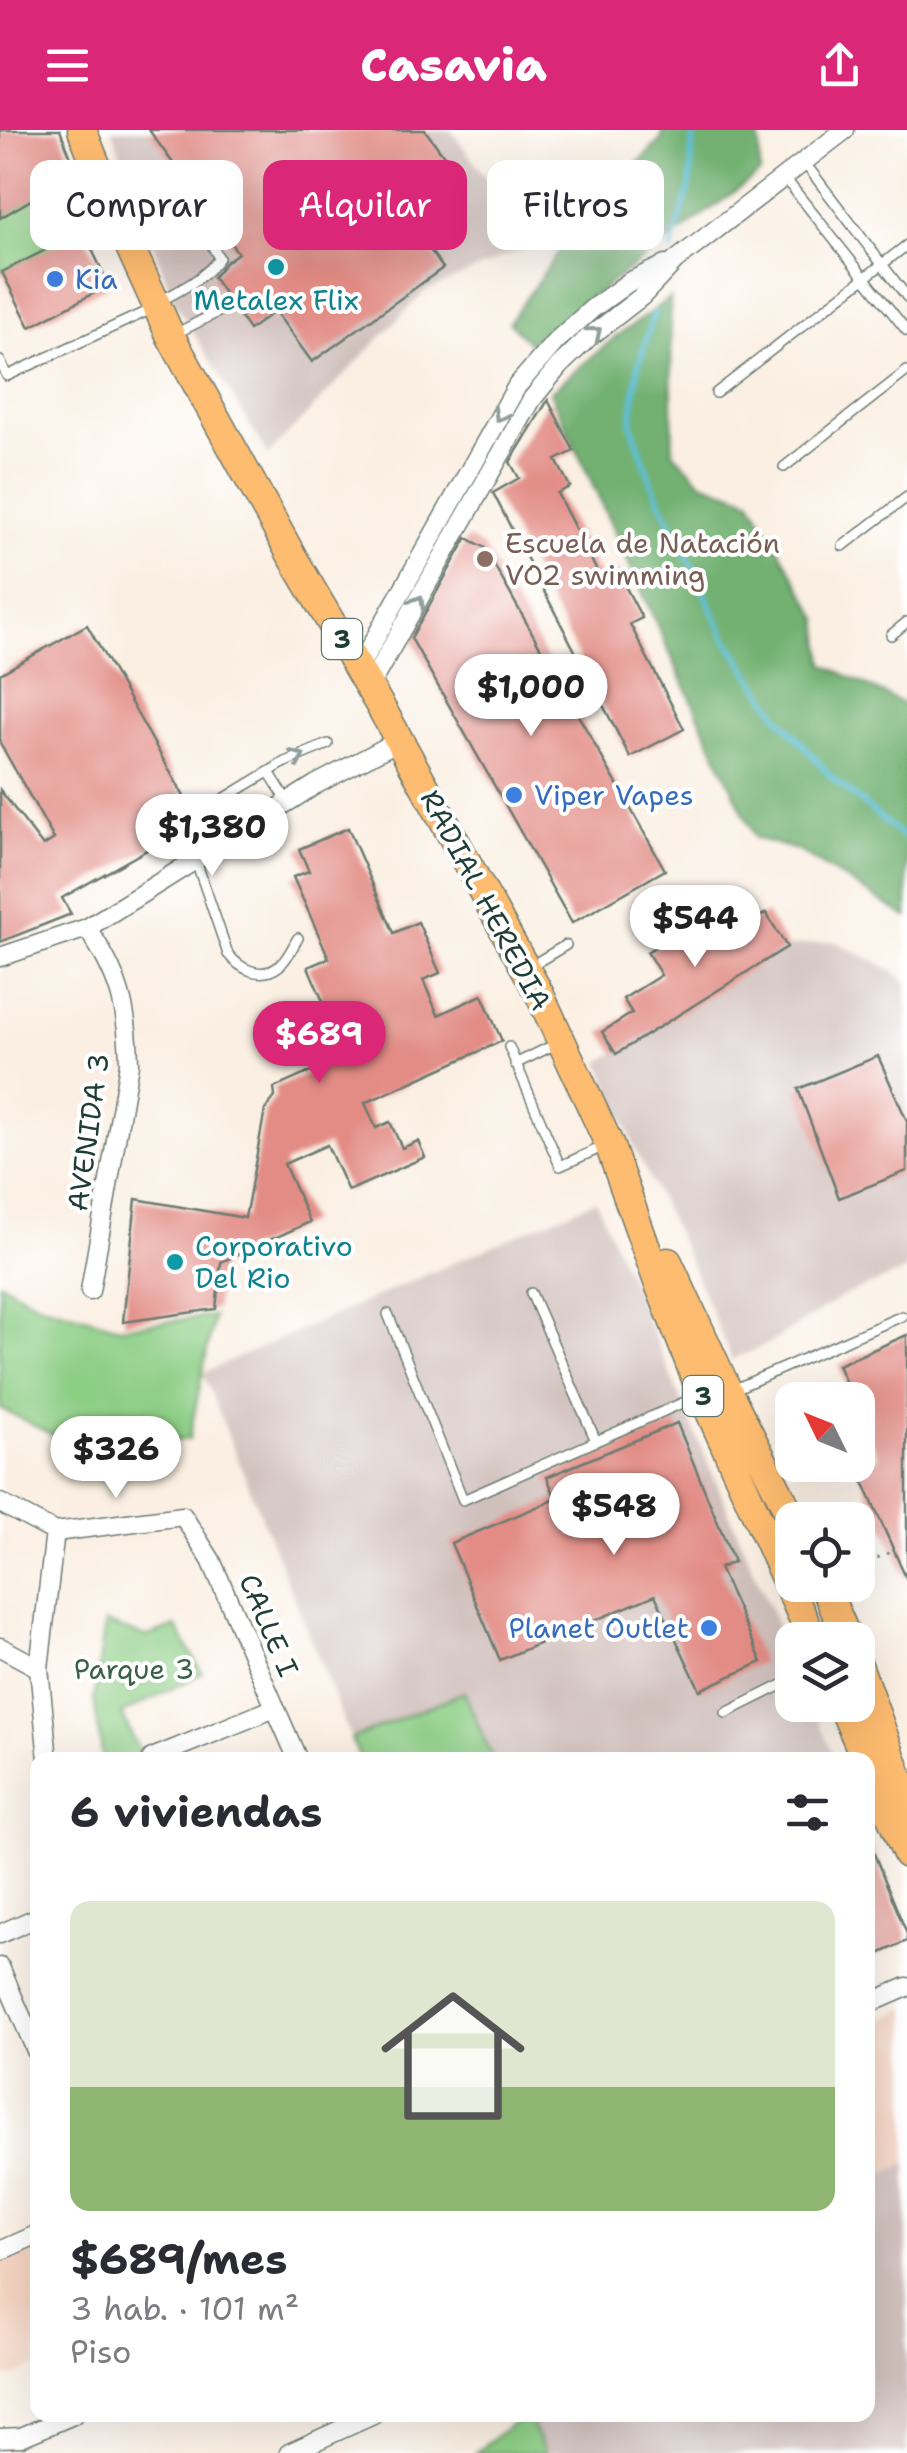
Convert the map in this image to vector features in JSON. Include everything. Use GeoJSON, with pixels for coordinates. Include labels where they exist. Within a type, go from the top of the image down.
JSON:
{"type":"FeatureCollection","features":[{"type":"Feature","properties":{"kind":"main road","name":"RADIAL HEREDIA"},"geometry":{"type":"LineString","coordinates":[[90,134],[170,337],[526,969],[676,1278],[715,1393]]}},
{"type":"Feature","properties":{"kind":"main road"},"geometry":{"type":"LineString","coordinates":[[715,1393],[782,1502]]}},
{"type":"Feature","properties":{"kind":"main road"},"geometry":{"type":"LineString","coordinates":[[715,1393],[775,1514]]}},
{"type":"Feature","properties":{"kind":"main road","name":"3"},"geometry":{"type":"LineString","coordinates":[[715,1393],[806,1622]]}},
{"type":"Feature","properties":{"kind":"main road"},"geometry":{"type":"LineString","coordinates":[[875,1711],[907,1800]]}},
{"type":"Feature","properties":{"kind":"main road"},"geometry":{"type":"LineString","coordinates":[[849,1722],[863,1752]]}},
{"type":"Feature","properties":{"kind":"main road"},"geometry":{"type":"LineString","coordinates":[[863,1722],[907,1829]]}},
{"type":"Feature","properties":{"kind":"main road"},"geometry":{"type":"LineString","coordinates":[[875,1780],[907,1854]]}},
{"type":"Feature","properties":{"kind":"street"},"geometry":{"type":"LineString","coordinates":[[364,677],[532,400],[559,366],[641,297],[675,260],[845,130]]}},
{"type":"Feature","properties":{"kind":"street"},"geometry":{"type":"LineString","coordinates":[[0,957],[87,928],[288,802],[400,740]]}},
{"type":"Feature","properties":{"kind":"street","name":"AVENIDA 3"},"geometry":{"type":"LineString","coordinates":[[87,928],[102,950],[123,999],[129,1064],[90,1291]]}},
{"type":"Feature","properties":{"kind":"street"},"geometry":{"type":"LineString","coordinates":[[0,1502],[55,1532],[39,1668],[47,1752]]}},
{"type":"Feature","properties":{"kind":"street","name":"CALLE I"},"geometry":{"type":"LineString","coordinates":[[55,1532],[184,1516],[211,1560],[294,1752]]}},
{"type":"Feature","properties":{"kind":"street"},"geometry":{"type":"LineString","coordinates":[[0,1647],[39,1668]]}},
{"type":"Feature","properties":{"kind":"street"},"geometry":{"type":"LineString","coordinates":[[167,1752],[275,1708]]}},
{"type":"Feature","properties":{"kind":"street"},"geometry":{"type":"LineString","coordinates":[[0,1934],[30,1921]]}},
{"type":"Feature","properties":{"kind":"street"},"geometry":{"type":"LineString","coordinates":[[0,1966],[30,2035]]}},
{"type":"Feature","properties":{"kind":"street"},"geometry":{"type":"LineString","coordinates":[[875,2001],[907,1987]]}},
{"type":"Feature","properties":{"kind":"street"},"geometry":{"type":"LineString","coordinates":[[2,2244],[30,2236]]}},
{"type":"Feature","properties":{"kind":"street"},"geometry":{"type":"LineString","coordinates":[[0,2438],[23,2445],[61,2422]]}},
{"type":"Feature","properties":{"kind":"street"},"geometry":{"type":"LineString","coordinates":[[291,2453],[358,2422]]}},
{"type":"Feature","properties":{"kind":"lane"},"geometry":{"type":"LineString","coordinates":[[804,162],[907,297]]}},
{"type":"Feature","properties":{"kind":"lane"},"geometry":{"type":"LineString","coordinates":[[784,177],[907,331]]}},
{"type":"Feature","properties":{"kind":"lane"},"geometry":{"type":"LineString","coordinates":[[716,393],[907,245]]}},
{"type":"Feature","properties":{"kind":"lane"},"geometry":{"type":"LineString","coordinates":[[0,361],[8,376],[155,305],[214,265],[218,258],[214,250]]}},
{"type":"Feature","properties":{"kind":"lane"},"geometry":{"type":"LineString","coordinates":[[170,337],[224,309]]}},
{"type":"Feature","properties":{"kind":"lane"},"geometry":{"type":"LineString","coordinates":[[784,468],[907,372]]}},
{"type":"Feature","properties":{"kind":"lane"},"geometry":{"type":"LineString","coordinates":[[843,546],[907,497]]}},
{"type":"Feature","properties":{"kind":"lane"},"geometry":{"type":"LineString","coordinates":[[891,635],[907,622]]}},
{"type":"Feature","properties":{"kind":"lane"},"geometry":{"type":"LineString","coordinates":[[212,806],[286,762],[328,744]]}},
{"type":"Feature","properties":{"kind":"lane"},"geometry":{"type":"LineString","coordinates":[[270,772],[288,802]]}},
{"type":"Feature","properties":{"kind":"lane"},"geometry":{"type":"LineString","coordinates":[[196,861],[228,954],[237,965],[252,972],[280,966],[298,938]]}},
{"type":"Feature","properties":{"kind":"lane"},"geometry":{"type":"LineString","coordinates":[[526,969],[566,945]]}},
{"type":"Feature","properties":{"kind":"lane"},"geometry":{"type":"LineString","coordinates":[[516,1064],[560,1042]]}},
{"type":"Feature","properties":{"kind":"lane"},"geometry":{"type":"LineString","coordinates":[[510,1047],[560,1166],[610,1144]]}},
{"type":"Feature","properties":{"kind":"lane"},"geometry":{"type":"LineString","coordinates":[[531,1293],[596,1441]]}},
{"type":"Feature","properties":{"kind":"lane"},"geometry":{"type":"LineString","coordinates":[[388,1314],[463,1500],[596,1441],[902,1316]]}},
{"type":"Feature","properties":{"kind":"lane"},"geometry":{"type":"LineString","coordinates":[[726,1713],[775,1688]]}},
{"type":"Feature","properties":{"kind":"path"},"geometry":{"type":"LineString","coordinates":[[875,1559],[894,1551]]}},
{"type":"Feature","properties":{"kind":"shaded area"},"geometry":{"type":"Polygon","coordinates":[[[112,130],[451,130],[487,179],[487,250],[520,250],[424,292],[268,455],[174,301],[156,250],[243,250],[243,160],[123,160],[112,130]]]}},
{"type":"Feature","properties":{"kind":"shaded area"},"geometry":{"type":"Polygon","coordinates":[[[834,941],[892,970],[907,982],[907,1270],[845,1295],[770,1343],[732,1360],[600,1062],[787,947],[834,941]]]}},
{"type":"Feature","properties":{"kind":"shaded area"},"geometry":{"type":"Polygon","coordinates":[[[596,1200],[776,1622],[775,1722],[819,1722],[832,1752],[490,1752],[464,1692],[351,1739],[203,1373],[596,1200]]]}},
{"type":"Feature","properties":{"kind":"shaded area"},"geometry":{"type":"Polygon","coordinates":[[[907,2008],[907,2163],[875,2177],[875,2022],[907,2008]]]}},
{"type":"Feature","properties":{"kind":"shaded area"},"geometry":{"type":"Polygon","coordinates":[[[907,2163],[907,2453],[545,2453],[530,2422],[875,2422],[875,2178],[907,2163]]]}},
{"type":"Feature","properties":{"kind":"shaded area"},"geometry":{"type":"Polygon","coordinates":[[[30,2237],[30,2369],[13,2377],[0,2376],[0,2251],[30,2237]]]}},
{"type":"Feature","properties":{"kind":"green space"},"geometry":{"type":"Polygon","coordinates":[[[662,130],[759,130],[760,173],[664,244],[664,160],[641,160],[662,139],[662,130]]]}},
{"type":"Feature","properties":{"kind":"green space"},"geometry":{"type":"Polygon","coordinates":[[[30,200],[30,250],[46,250],[0,273],[0,218],[30,200]]]}},
{"type":"Feature","properties":{"kind":"green space"},"geometry":{"type":"Polygon","coordinates":[[[560,250],[655,250],[529,343],[509,322],[560,250]]]}},
{"type":"Feature","properties":{"kind":"green space"},"geometry":{"type":"Polygon","coordinates":[[[670,298],[673,452],[702,482],[750,499],[819,619],[824,664],[907,706],[907,917],[797,850],[755,838],[550,392],[670,298]]]}},
{"type":"Feature","properties":{"kind":"green space"},"geometry":{"type":"Polygon","coordinates":[[[0,1282],[36,1303],[119,1327],[214,1316],[189,1439],[84,1451],[0,1408],[0,1282]]]}},
{"type":"Feature","properties":{"kind":"green space","name":"Parque 3"},"geometry":{"type":"Polygon","coordinates":[[[105,1623],[146,1637],[176,1626],[202,1673],[122,1714],[139,1752],[102,1752],[94,1700],[105,1623]]]}},
{"type":"Feature","properties":{"kind":"green space"},"geometry":{"type":"Polygon","coordinates":[[[464,1692],[490,1752],[357,1752],[351,1739],[464,1692]]]}},
{"type":"Feature","properties":{"kind":"green space"},"geometry":{"type":"Polygon","coordinates":[[[514,2422],[530,2422],[545,2453],[475,2453],[514,2422]]]}},
{"type":"Feature","properties":{"kind":"building"},"geometry":{"type":"Polygon","coordinates":[[[0,130],[60,130],[72,160],[30,160],[30,200],[0,218],[0,130]]]}},
{"type":"Feature","properties":{"kind":"building"},"geometry":{"type":"Polygon","coordinates":[[[149,130],[425,130],[447,160],[263,160],[263,250],[430,250],[443,268],[312,362],[275,311],[249,330],[213,277],[238,253],[236,250],[243,250],[243,160],[171,160],[149,130]]]}},
{"type":"Feature","properties":{"kind":"building","name":"Kia"},"geometry":{"type":"Polygon","coordinates":[[[45,250],[92,250],[109,285],[30,327],[2,272],[45,250]]]}},
{"type":"Feature","properties":{"kind":"building"},"geometry":{"type":"Polygon","coordinates":[[[548,400],[574,451],[556,460],[570,487],[557,493],[600,577],[616,569],[642,618],[630,624],[684,729],[630,757],[493,493],[519,478],[510,462],[548,400]]]}},
{"type":"Feature","properties":{"kind":"building"},"geometry":{"type":"Polygon","coordinates":[[[467,538],[484,547],[665,870],[572,923],[411,638],[467,538]]]}},
{"type":"Feature","properties":{"kind":"building"},"geometry":{"type":"Polygon","coordinates":[[[87,625],[198,821],[62,898],[71,914],[0,942],[0,790],[43,846],[54,839],[0,743],[0,674],[87,625]]]}},
{"type":"Feature","properties":{"kind":"building"},"geometry":{"type":"Polygon","coordinates":[[[348,828],[394,933],[418,922],[440,973],[423,980],[438,1015],[482,995],[502,1041],[365,1103],[376,1128],[390,1122],[402,1148],[418,1141],[425,1157],[348,1191],[327,1145],[284,1164],[310,1222],[221,1262],[216,1309],[123,1322],[136,1199],[245,1218],[265,1110],[275,1097],[274,1088],[335,1061],[313,1012],[325,1006],[308,967],[329,958],[293,877],[309,871],[299,849],[348,828]]]}},
{"type":"Feature","properties":{"kind":"building"},"geometry":{"type":"Polygon","coordinates":[[[728,901],[744,926],[766,913],[787,947],[616,1054],[602,1032],[632,1013],[623,999],[661,975],[647,952],[728,901]]]}},
{"type":"Feature","properties":{"kind":"building"},"geometry":{"type":"Polygon","coordinates":[[[878,1056],[907,1121],[907,1171],[839,1198],[798,1089],[878,1056]]]}},
{"type":"Feature","properties":{"kind":"building"},"geometry":{"type":"Polygon","coordinates":[[[907,1335],[907,1580],[863,1482],[875,1482],[878,1457],[875,1382],[845,1382],[838,1365],[907,1335]]]}},
{"type":"Feature","properties":{"kind":"building"},"geometry":{"type":"Polygon","coordinates":[[[677,1423],[734,1562],[719,1568],[762,1662],[700,1690],[655,1595],[500,1660],[451,1543],[556,1499],[547,1477],[677,1423]]]}},
{"type":"Feature","properties":{"kind":"building"},"geometry":{"type":"Polygon","coordinates":[[[875,1856],[907,1934],[907,1941],[875,1956],[875,1856]]]}},
{"type":"Feature","properties":{"kind":"waterway"},"geometry":{"type":"LineString","coordinates":[[671,251],[690,185],[693,130]]}},
{"type":"Feature","properties":{"kind":"waterway"},"geometry":{"type":"LineString","coordinates":[[654,312],[638,367],[631,423],[651,481],[726,638],[780,718],[832,778],[907,840]]}},
{"type":"Feature","properties":{"kind":"place","name":"Metalex Flix"},"geometry":{"type":"Point","coordinates":[276,267]}},
{"type":"Feature","properties":{"kind":"place","name":"Kia"},"geometry":{"type":"Point","coordinates":[55,279]}},
{"type":"Feature","properties":{"kind":"place","name":"Escuela de Natación VO2 swimming"},"geometry":{"type":"Point","coordinates":[485,559]}},
{"type":"Feature","properties":{"kind":"place","name":"Viper Vapes"},"geometry":{"type":"Point","coordinates":[514,795]}},
{"type":"Feature","properties":{"kind":"place","name":"Corporativo Del Rio"},"geometry":{"type":"Point","coordinates":[175,1262]}},
{"type":"Feature","properties":{"kind":"place","name":"Planet Outlet"},"geometry":{"type":"Point","coordinates":[709,1628]}}]}
